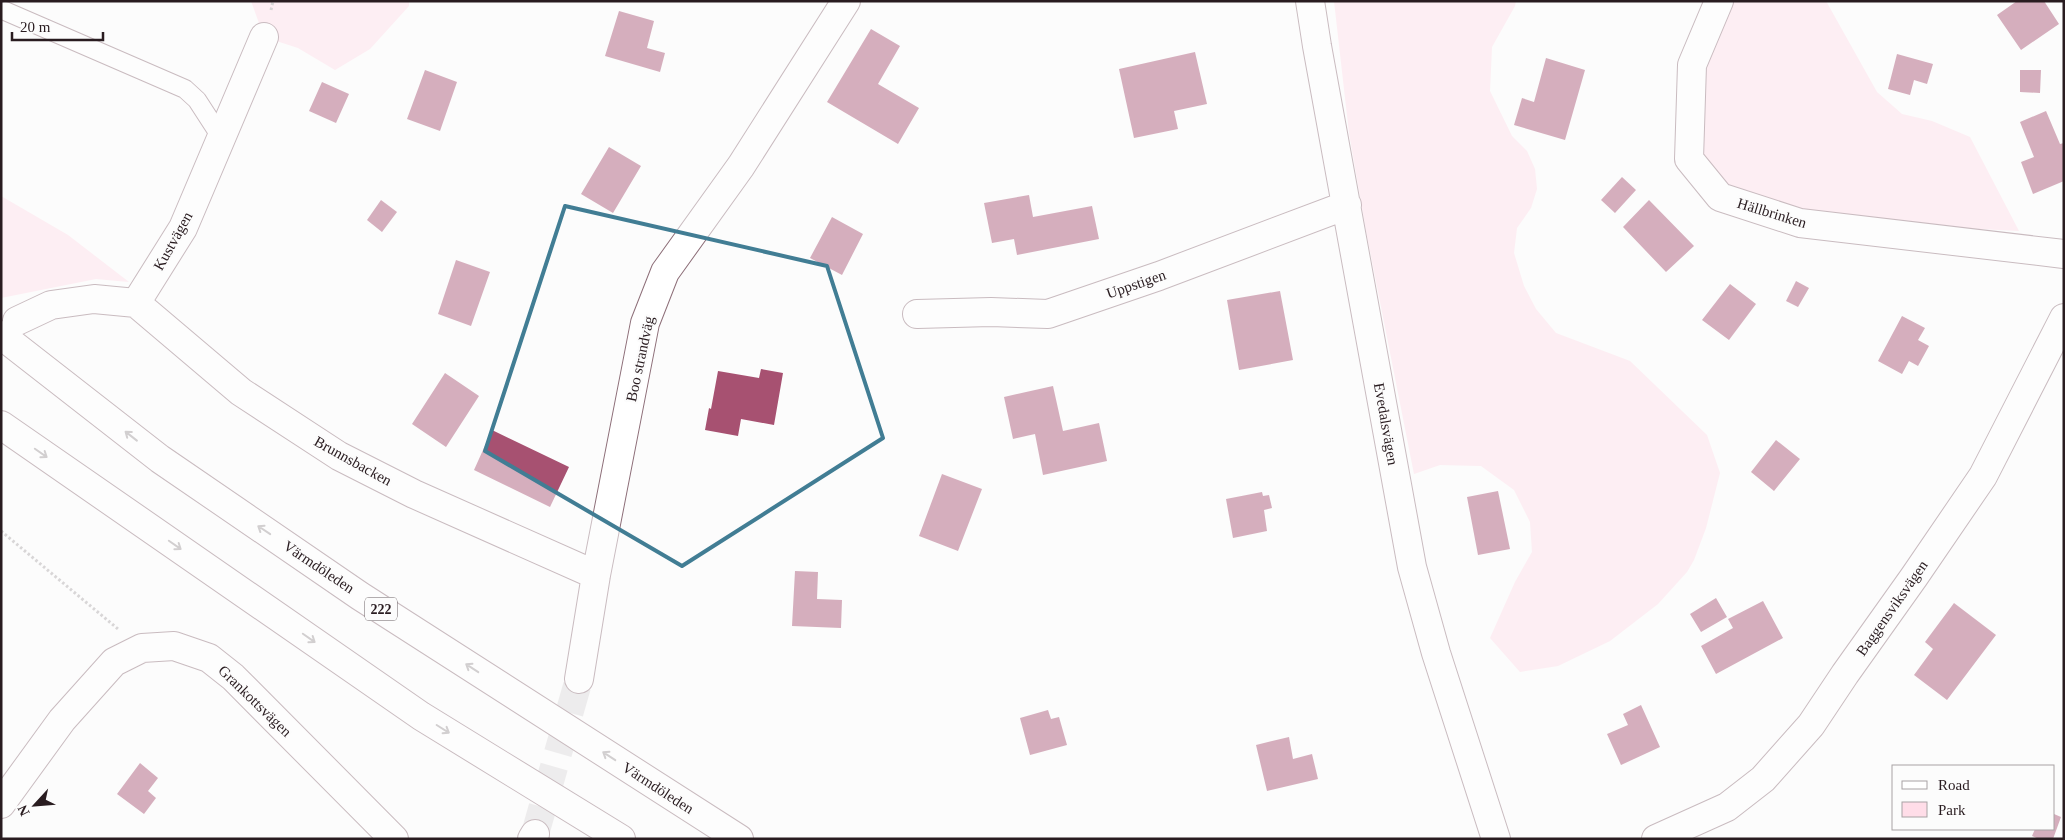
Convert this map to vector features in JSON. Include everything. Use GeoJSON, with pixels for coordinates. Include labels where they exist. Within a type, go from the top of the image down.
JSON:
{"type":"FeatureCollection","features":[{"type":"Feature","properties":{"kind":"main road","name":"Boo strandväg"},"geometry":{"type":"LineString","coordinates":[[579,679],[596,575],[645,323],[665,272],[741,166],[846,1]]}},
{"type":"Feature","properties":{"kind":"main road","name":"Evedalsvägen"},"geometry":{"type":"LineString","coordinates":[[1310,1],[1412,567],[1436,653],[1496,839]]}},
{"type":"Feature","properties":{"kind":"main road","name":"Hällbrinken"},"geometry":{"type":"LineString","coordinates":[[1719,1],[1692,65],[1689,159],[1720,197],[1800,224],[2064,254]]}},
{"type":"Feature","properties":{"kind":"main road","name":"Kustvägen"},"geometry":{"type":"LineString","coordinates":[[136,303],[183,228],[264,37]]}},
{"type":"Feature","properties":{"kind":"main road","name":"Uppstigen"},"geometry":{"type":"LineString","coordinates":[[916,314],[991,312],[1048,314],[1159,276],[1347,205]]}},
{"type":"Feature","properties":{"kind":"main road"},"geometry":{"type":"LineString","coordinates":[[9,328],[51,305],[94,299],[136,303]]}},
{"type":"Feature","properties":{"kind":"main road","name":"Brunnsbacken"},"geometry":{"type":"LineString","coordinates":[[136,303],[241,392],[339,456],[414,494],[596,575]]}},
{"type":"Feature","properties":{"kind":"main road","name":"Baggensviksvägen"},"geometry":{"type":"LineString","coordinates":[[1656,839],[1727,807],[1762,779],[1811,725],[1983,476],[2064,318]]}},
{"type":"Feature","properties":{"kind":"main road","name":"Värmdöleden"},"geometry":{"type":"LineString","coordinates":[[9,328],[35,362],[160,459],[360,596],[739,839]]}},
{"type":"Feature","properties":{"kind":"main road"},"geometry":{"type":"LineString","coordinates":[[1,425],[421,716],[621,839]]}},
{"type":"Feature","properties":{"kind":"main road","name":"Grankottsvägen"},"geometry":{"type":"LineString","coordinates":[[1,804],[62,720],[114,662],[142,648],[174,646],[209,658],[233,677],[394,839]]}},
{"type":"Feature","properties":{"kind":"lane"},"geometry":{"type":"LineString","coordinates":[[5,12],[185,89],[197,100],[221,137]]}},
{"type":"Feature","properties":{"kind":"path"},"geometry":{"type":"LineString","coordinates":[[1,531],[142,648]]}},
{"type":"Feature","properties":{"kind":"highlighted area"},"geometry":{"type":"Polygon","coordinates":[[[565,206],[827,266],[883,438],[682,566],[485,451],[565,206]]]}},
{"type":"Feature","properties":{"kind":"green space"},"geometry":{"type":"Polygon","coordinates":[[[251,1],[409,1],[409,6],[370,49],[335,70],[298,48],[264,37],[251,1]]]}},
{"type":"Feature","properties":{"kind":"green space"},"geometry":{"type":"Polygon","coordinates":[[[1334,1],[1516,1],[1492,47],[1490,91],[1512,136],[1527,151],[1535,169],[1537,189],[1531,208],[1517,228],[1514,253],[1524,286],[1536,309],[1556,333],[1630,361],[1707,435],[1720,473],[1706,528],[1694,560],[1687,572],[1658,604],[1610,641],[1558,666],[1520,672],[1490,638],[1515,582],[1532,552],[1530,522],[1514,490],[1481,466],[1440,465],[1414,474],[1366,231],[1349,133],[1334,1]]]}},
{"type":"Feature","properties":{"kind":"green space"},"geometry":{"type":"Polygon","coordinates":[[[1728,1],[1826,1],[1877,92],[1902,114],[1932,121],[1970,137],[2019,231],[1942,227],[1801,212],[1724,189],[1700,156],[1702,68],[1728,1]]]}},
{"type":"Feature","properties":{"kind":"green space"},"geometry":{"type":"Polygon","coordinates":[[[1,196],[68,235],[129,282],[96,279],[1,298],[1,196]]]}},
{"type":"Feature","properties":{"kind":"building"},"geometry":{"type":"Polygon","coordinates":[[[2017,1],[2044,1],[2059,24],[2021,50],[1997,15],[2017,1]]]}},
{"type":"Feature","properties":{"kind":"building"},"geometry":{"type":"Polygon","coordinates":[[[619,11],[654,21],[647,48],[665,53],[660,72],[605,56],[619,11]]]}},
{"type":"Feature","properties":{"kind":"building"},"geometry":{"type":"Polygon","coordinates":[[[871,29],[900,46],[878,84],[919,108],[898,144],[827,102],[871,29]]]}},
{"type":"Feature","properties":{"kind":"building"},"geometry":{"type":"Polygon","coordinates":[[[1195,52],[1207,104],[1174,111],[1178,129],[1134,138],[1119,69],[1195,52]]]}},
{"type":"Feature","properties":{"kind":"building"},"geometry":{"type":"Polygon","coordinates":[[[1897,54],[1933,64],[1927,84],[1914,80],[1910,95],[1888,89],[1897,54]]]}},
{"type":"Feature","properties":{"kind":"building"},"geometry":{"type":"Polygon","coordinates":[[[1546,58],[1585,70],[1565,140],[1514,125],[1522,98],[1534,102],[1546,58]]]}},
{"type":"Feature","properties":{"kind":"building"},"geometry":{"type":"Polygon","coordinates":[[[425,70],[457,82],[440,131],[407,119],[425,70]]]}},
{"type":"Feature","properties":{"kind":"building"},"geometry":{"type":"Polygon","coordinates":[[[2020,70],[2041,70],[2040,93],[2020,92],[2020,70]]]}},
{"type":"Feature","properties":{"kind":"building"},"geometry":{"type":"Polygon","coordinates":[[[322,82],[349,94],[336,123],[309,111],[322,82]]]}},
{"type":"Feature","properties":{"kind":"building"},"geometry":{"type":"Polygon","coordinates":[[[2046,111],[2060,144],[2064,143],[2064,181],[2033,194],[2021,162],[2034,157],[2020,122],[2046,111]]]}},
{"type":"Feature","properties":{"kind":"building"},"geometry":{"type":"Polygon","coordinates":[[[609,147],[641,166],[613,213],[581,194],[609,147]]]}},
{"type":"Feature","properties":{"kind":"building"},"geometry":{"type":"Polygon","coordinates":[[[1622,177],[1636,190],[1615,213],[1601,200],[1622,177]]]}},
{"type":"Feature","properties":{"kind":"building"},"geometry":{"type":"Polygon","coordinates":[[[1029,195],[1033,217],[1092,206],[1099,239],[1017,255],[1014,239],[992,243],[984,203],[1029,195]]]}},
{"type":"Feature","properties":{"kind":"building"},"geometry":{"type":"Polygon","coordinates":[[[381,200],[397,212],[382,232],[367,220],[381,200]]]}},
{"type":"Feature","properties":{"kind":"building"},"geometry":{"type":"Polygon","coordinates":[[[1649,200],[1694,246],[1666,272],[1623,227],[1649,200]]]}},
{"type":"Feature","properties":{"kind":"building"},"geometry":{"type":"Polygon","coordinates":[[[832,217],[863,234],[842,275],[810,258],[832,217]]]}},
{"type":"Feature","properties":{"kind":"building"},"geometry":{"type":"Polygon","coordinates":[[[456,260],[490,272],[471,326],[438,314],[456,260]]]}},
{"type":"Feature","properties":{"kind":"building"},"geometry":{"type":"Polygon","coordinates":[[[1796,281],[1809,288],[1798,307],[1786,301],[1796,281]]]}},
{"type":"Feature","properties":{"kind":"building"},"geometry":{"type":"Polygon","coordinates":[[[1730,284],[1756,304],[1729,340],[1702,320],[1730,284]]]}},
{"type":"Feature","properties":{"kind":"building"},"geometry":{"type":"Polygon","coordinates":[[[1280,291],[1293,360],[1239,370],[1227,300],[1280,291]]]}},
{"type":"Feature","properties":{"kind":"building"},"geometry":{"type":"Polygon","coordinates":[[[1902,316],[1925,328],[1918,340],[1929,346],[1918,366],[1909,361],[1902,374],[1878,361],[1902,316]]]}},
{"type":"Feature","properties":{"kind":"building"},"geometry":{"type":"Polygon","coordinates":[[[761,369],[783,373],[774,425],[741,419],[738,436],[705,430],[718,371],[759,378],[761,369]]]}},
{"type":"Feature","properties":{"kind":"building"},"geometry":{"type":"Polygon","coordinates":[[[445,373],[479,396],[446,447],[412,424],[445,373]]]}},
{"type":"Feature","properties":{"kind":"building"},"geometry":{"type":"Polygon","coordinates":[[[1053,386],[1063,431],[1099,423],[1107,461],[1043,475],[1035,434],[1013,439],[1004,397],[1053,386]]]}},
{"type":"Feature","properties":{"kind":"building"},"geometry":{"type":"Polygon","coordinates":[[[492,430],[569,467],[550,507],[474,470],[492,430]]]}},
{"type":"Feature","properties":{"kind":"building"},"geometry":{"type":"Polygon","coordinates":[[[1776,440],[1800,459],[1774,491],[1751,472],[1776,440]]]}},
{"type":"Feature","properties":{"kind":"building"},"geometry":{"type":"Polygon","coordinates":[[[942,474],[982,489],[958,551],[919,536],[942,474]]]}},
{"type":"Feature","properties":{"kind":"building"},"geometry":{"type":"Polygon","coordinates":[[[1498,491],[1510,549],[1478,555],[1467,497],[1498,491]]]}},
{"type":"Feature","properties":{"kind":"building"},"geometry":{"type":"Polygon","coordinates":[[[1262,492],[1263,496],[1269,495],[1272,508],[1264,510],[1267,531],[1233,538],[1226,499],[1262,492]]]}},
{"type":"Feature","properties":{"kind":"building"},"geometry":{"type":"Polygon","coordinates":[[[795,571],[818,572],[817,599],[842,600],[841,628],[792,626],[795,571]]]}},
{"type":"Feature","properties":{"kind":"building"},"geometry":{"type":"Polygon","coordinates":[[[1716,598],[1727,617],[1701,632],[1690,614],[1716,598]]]}},
{"type":"Feature","properties":{"kind":"building"},"geometry":{"type":"Polygon","coordinates":[[[1763,601],[1783,638],[1716,674],[1701,646],[1733,628],[1728,619],[1763,601]]]}},
{"type":"Feature","properties":{"kind":"building"},"geometry":{"type":"Polygon","coordinates":[[[1954,603],[1996,635],[1947,700],[1914,675],[1933,649],[1925,642],[1954,603]]]}},
{"type":"Feature","properties":{"kind":"building"},"geometry":{"type":"Polygon","coordinates":[[[1641,705],[1660,747],[1621,765],[1607,734],[1628,725],[1623,714],[1641,705]]]}},
{"type":"Feature","properties":{"kind":"building"},"geometry":{"type":"Polygon","coordinates":[[[1048,710],[1051,719],[1059,717],[1067,745],[1030,755],[1020,718],[1048,710]]]}},
{"type":"Feature","properties":{"kind":"building"},"geometry":{"type":"Polygon","coordinates":[[[1289,737],[1293,759],[1312,754],[1318,779],[1267,791],[1256,745],[1289,737]]]}},
{"type":"Feature","properties":{"kind":"building"},"geometry":{"type":"Polygon","coordinates":[[[140,763],[158,778],[148,791],[156,798],[144,814],[117,794],[140,763]]]}},
{"type":"Feature","properties":{"kind":"building"},"geometry":{"type":"Polygon","coordinates":[[[2055,814],[2061,817],[2053,839],[2039,839],[2032,836],[2035,830],[2055,830],[2055,814]]]}},
{"type":"Feature","properties":{"kind":"tunnel"},"geometry":{"type":"LineString","coordinates":[[535,834],[579,679]]}}]}
